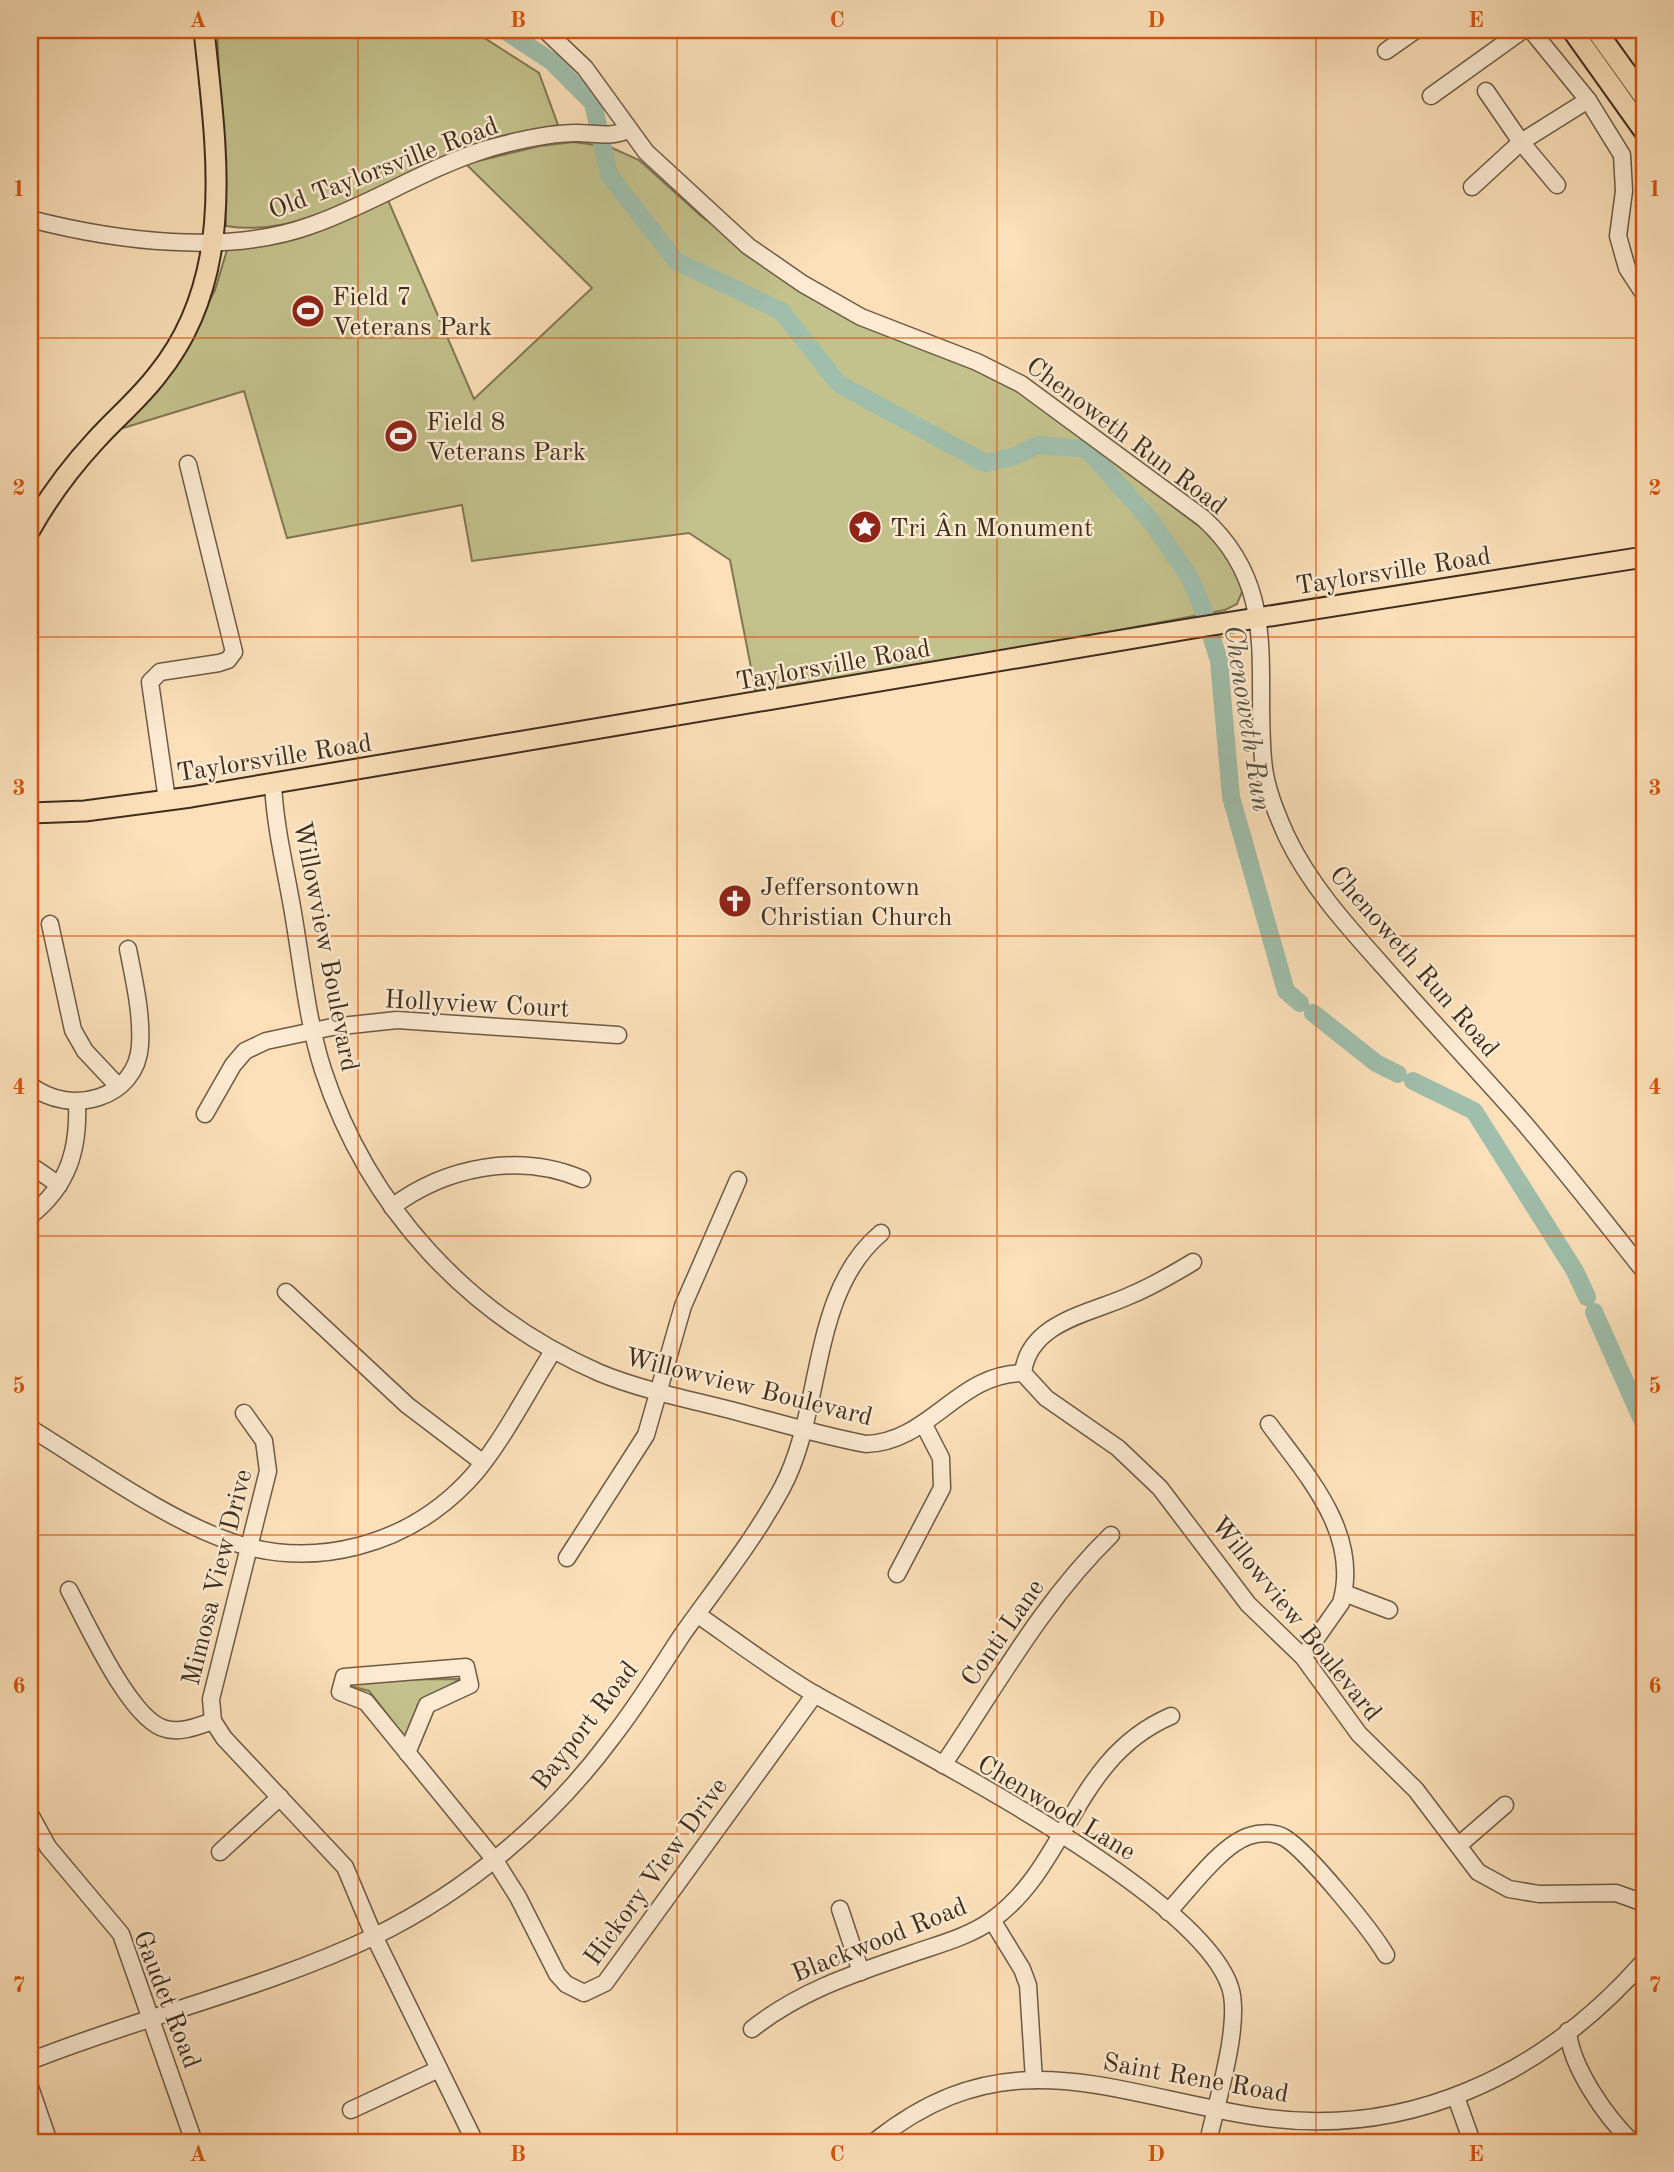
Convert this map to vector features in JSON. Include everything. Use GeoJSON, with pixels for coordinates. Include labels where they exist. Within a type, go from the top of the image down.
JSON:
{"type":"FeatureCollection","features":[{"type":"Feature","properties":{"kind":"main road"},"geometry":{"type":"LineString","coordinates":[[30,530],[70,471],[159,373],[180,344],[206,281],[215,240],[217,177],[205,30]]}},
{"type":"Feature","properties":{"kind":"main road"},"geometry":{"type":"LineString","coordinates":[[1572,30],[1644,131]]}},
{"type":"Feature","properties":{"kind":"main road"},"geometry":{"type":"LineString","coordinates":[[1596,30],[1644,97]]}},
{"type":"Feature","properties":{"kind":"main road","name":"Taylorsville Road"},"geometry":{"type":"LineString","coordinates":[[30,813],[85,811],[167,800],[1224,623],[1644,557]]}},
{"type":"Feature","properties":{"kind":"street","name":"Chenoweth Run Road"},"geometry":{"type":"LineString","coordinates":[[545,30],[585,68],[646,152],[698,203],[779,269],[861,317],[977,362],[1021,384],[1203,518],[1238,558],[1249,582],[1259,618],[1264,769],[1275,810],[1301,863],[1361,942],[1511,1108],[1644,1271]]}},
{"type":"Feature","properties":{"kind":"street"},"geometry":{"type":"LineString","coordinates":[[1386,51],[1416,30]]}},
{"type":"Feature","properties":{"kind":"street"},"geometry":{"type":"LineString","coordinates":[[1431,96],[1523,30]]}},
{"type":"Feature","properties":{"kind":"street"},"geometry":{"type":"LineString","coordinates":[[1531,30],[1588,100],[1622,155],[1624,191],[1618,236],[1627,268],[1644,294]]}},
{"type":"Feature","properties":{"kind":"street"},"geometry":{"type":"LineString","coordinates":[[1486,91],[1521,142],[1557,185]]}},
{"type":"Feature","properties":{"kind":"street"},"geometry":{"type":"LineString","coordinates":[[1472,187],[1521,142],[1588,100]]}},
{"type":"Feature","properties":{"kind":"street","name":"Old Taylorsville Road"},"geometry":{"type":"LineString","coordinates":[[31,222],[121,237],[256,239],[291,233],[480,152],[534,139],[577,133],[605,136],[628,130]]}},
{"type":"Feature","properties":{"kind":"street"},"geometry":{"type":"LineString","coordinates":[[167,800],[150,682],[160,672],[219,663],[228,660],[234,652],[188,464]]}},
{"type":"Feature","properties":{"kind":"street","name":"Willowview Boulevard"},"geometry":{"type":"LineString","coordinates":[[272,783],[313,1032],[338,1112],[357,1152],[392,1208],[422,1246],[495,1313],[554,1351],[603,1374],[660,1392],[802,1429],[878,1444],[924,1425],[971,1387],[999,1376],[1023,1373],[1046,1398],[1118,1448],[1160,1488],[1248,1604],[1303,1657],[1359,1734],[1416,1790],[1478,1872],[1509,1889],[1557,1896],[1616,1893],[1644,1903]]}},
{"type":"Feature","properties":{"kind":"street"},"geometry":{"type":"LineString","coordinates":[[50,924],[73,1030],[85,1051],[118,1086]]}},
{"type":"Feature","properties":{"kind":"street"},"geometry":{"type":"LineString","coordinates":[[30,1085],[48,1098],[77,1103],[93,1100],[118,1086],[129,1074],[141,1048],[139,1016],[128,949]]}},
{"type":"Feature","properties":{"kind":"street","name":"Hollyview Court"},"geometry":{"type":"LineString","coordinates":[[205,1114],[233,1065],[245,1051],[266,1041],[361,1022],[397,1020],[618,1035]]}},
{"type":"Feature","properties":{"kind":"street"},"geometry":{"type":"LineString","coordinates":[[30,1216],[52,1198],[76,1151],[77,1103]]}},
{"type":"Feature","properties":{"kind":"street"},"geometry":{"type":"LineString","coordinates":[[30,1165],[59,1185]]}},
{"type":"Feature","properties":{"kind":"street"},"geometry":{"type":"LineString","coordinates":[[392,1208],[428,1183],[467,1170],[497,1166],[554,1169],[582,1179]]}},
{"type":"Feature","properties":{"kind":"street"},"geometry":{"type":"LineString","coordinates":[[567,1559],[636,1456],[646,1436],[683,1306],[738,1180]]}},
{"type":"Feature","properties":{"kind":"street","name":"Bayport Road"},"geometry":{"type":"LineString","coordinates":[[30,2060],[314,1962],[374,1936],[429,1906],[494,1859],[556,1804],[593,1763],[776,1499],[788,1476],[840,1287],[856,1258],[881,1233]]}},
{"type":"Feature","properties":{"kind":"street"},"geometry":{"type":"LineString","coordinates":[[1023,1373],[1037,1345],[1058,1324],[1130,1296],[1193,1262]]}},
{"type":"Feature","properties":{"kind":"street"},"geometry":{"type":"LineString","coordinates":[[286,1292],[407,1405],[482,1462]]}},
{"type":"Feature","properties":{"kind":"street"},"geometry":{"type":"LineString","coordinates":[[30,1428],[211,1534],[250,1547],[281,1552],[318,1553],[341,1550],[390,1536],[411,1526],[450,1499],[482,1462],[554,1351]]}},
{"type":"Feature","properties":{"kind":"street","name":"Mimosa View Drive"},"geometry":{"type":"LineString","coordinates":[[244,1413],[264,1441],[269,1461],[211,1699],[213,1721],[224,1738],[345,1867],[374,1936],[475,2142]]}},
{"type":"Feature","properties":{"kind":"street"},"geometry":{"type":"LineString","coordinates":[[1269,1424],[1332,1514],[1341,1543],[1344,1593],[1332,1619],[1303,1657]]}},
{"type":"Feature","properties":{"kind":"street"},"geometry":{"type":"LineString","coordinates":[[897,1574],[942,1488],[941,1458],[924,1425]]}},
{"type":"Feature","properties":{"kind":"street","name":"Conti Lane"},"geometry":{"type":"LineString","coordinates":[[943,1765],[989,1691],[1060,1590],[1111,1535]]}},
{"type":"Feature","properties":{"kind":"street"},"geometry":{"type":"LineString","coordinates":[[69,1590],[128,1696],[147,1721],[177,1730],[213,1721]]}},
{"type":"Feature","properties":{"kind":"street"},"geometry":{"type":"LineString","coordinates":[[1344,1593],[1389,1610]]}},
{"type":"Feature","properties":{"kind":"street","name":"Chenwood Lane"},"geometry":{"type":"LineString","coordinates":[[698,1615],[815,1694],[943,1765],[1128,1878],[1212,1955],[1231,1989],[1234,2011],[1208,2142]]}},
{"type":"Feature","properties":{"kind":"street","name":"Hickory View Drive"},"geometry":{"type":"LineString","coordinates":[[407,1753],[427,1705],[470,1685],[466,1667],[344,1677],[340,1692],[366,1702],[407,1753],[494,1859],[518,1897],[557,1974],[579,1994],[606,1983],[815,1694]]}},
{"type":"Feature","properties":{"kind":"street"},"geometry":{"type":"LineString","coordinates":[[1059,1835],[1104,1766],[1139,1731],[1171,1716]]}},
{"type":"Feature","properties":{"kind":"street"},"geometry":{"type":"LineString","coordinates":[[220,1852],[279,1797]]}},
{"type":"Feature","properties":{"kind":"street"},"geometry":{"type":"LineString","coordinates":[[1459,1845],[1505,1805]]}},
{"type":"Feature","properties":{"kind":"street","name":"Gaudet Road"},"geometry":{"type":"LineString","coordinates":[[30,1815],[48,1847],[121,1934],[194,2142]]}},
{"type":"Feature","properties":{"kind":"street"},"geometry":{"type":"LineString","coordinates":[[1168,1912],[1233,1844],[1256,1834],[1276,1834],[1295,1846],[1374,1934],[1386,1955]]}},
{"type":"Feature","properties":{"kind":"street","name":"Blackwood Road"},"geometry":{"type":"LineString","coordinates":[[752,2029],[804,1993],[950,1941],[992,1920],[1026,1886],[1059,1835]]}},
{"type":"Feature","properties":{"kind":"street"},"geometry":{"type":"LineString","coordinates":[[840,1909],[861,1972]]}},
{"type":"Feature","properties":{"kind":"street"},"geometry":{"type":"LineString","coordinates":[[992,1920],[1022,1969],[1028,1984],[1034,2080]]}},
{"type":"Feature","properties":{"kind":"street","name":"Saint Rene Road"},"geometry":{"type":"LineString","coordinates":[[879,2141],[905,2118],[944,2098],[973,2088],[1034,2080],[1082,2081],[1273,2118],[1342,2121],[1388,2115],[1456,2097],[1525,2064],[1568,2031],[1644,1961]]}},
{"type":"Feature","properties":{"kind":"street"},"geometry":{"type":"LineString","coordinates":[[1568,2031],[1570,2051],[1606,2113],[1632,2142]]}},
{"type":"Feature","properties":{"kind":"street"},"geometry":{"type":"LineString","coordinates":[[351,2110],[439,2068]]}},
{"type":"Feature","properties":{"kind":"street"},"geometry":{"type":"LineString","coordinates":[[30,2087],[49,2142]]}},
{"type":"Feature","properties":{"kind":"street"},"geometry":{"type":"LineString","coordinates":[[1456,2097],[1472,2142]]}},
{"type":"Feature","properties":{"kind":"shaded area"},"geometry":{"type":"Polygon","coordinates":[[[217,30],[472,30],[539,73],[558,125],[508,134],[479,143],[323,214],[258,228],[226,226],[217,30]]]}},
{"type":"Feature","properties":{"kind":"shaded area"},"geometry":{"type":"Polygon","coordinates":[[[574,142],[610,147],[639,160],[701,216],[794,285],[874,330],[970,366],[1021,393],[1211,535],[1225,551],[1244,587],[1237,604],[1225,610],[1015,650],[756,693],[730,560],[689,533],[472,561],[462,505],[287,538],[244,391],[120,429],[177,364],[215,290],[227,250],[328,228],[388,200],[474,399],[592,288],[466,164],[540,146],[574,142]]]}},
{"type":"Feature","properties":{"kind":"shaded area"},"geometry":{"type":"Polygon","coordinates":[[[460,1679],[418,1704],[407,1740],[369,1691],[350,1686],[351,1680],[460,1679]]]}},
{"type":"Feature","properties":{"kind":"waterway","name":"Chenoweth Run"},"geometry":{"type":"LineString","coordinates":[[504,30],[551,61],[593,103],[609,175],[676,261],[781,311],[839,384],[985,463],[1013,457],[1038,445],[1087,449],[1151,521],[1190,578],[1204,612],[1219,661],[1231,797],[1286,991],[1300,1003]]}},
{"type":"Feature","properties":{"kind":"waterway","name":"Chenoweth Run"},"geometry":{"type":"LineString","coordinates":[[1313,1013],[1376,1063],[1398,1074]]}},
{"type":"Feature","properties":{"kind":"waterway","name":"Chenoweth Run"},"geometry":{"type":"LineString","coordinates":[[1413,1081],[1474,1111],[1575,1271],[1587,1297]]}},
{"type":"Feature","properties":{"kind":"waterway","name":"Chenoweth Run"},"geometry":{"type":"LineString","coordinates":[[1594,1312],[1644,1424]]}},
{"type":"Feature","properties":{"kind":"place","name":"Field 7 Veterans Park"},"geometry":{"type":"Point","coordinates":[308,311]}},
{"type":"Feature","properties":{"kind":"place","name":"Field 8 Veterans Park"},"geometry":{"type":"Point","coordinates":[401,436]}},
{"type":"Feature","properties":{"kind":"place","name":"Tri Ân Monument"},"geometry":{"type":"Point","coordinates":[865,527]}},
{"type":"Feature","properties":{"kind":"place","name":"Jeffersontown Christian Church"},"geometry":{"type":"Point","coordinates":[735,901]}}]}
